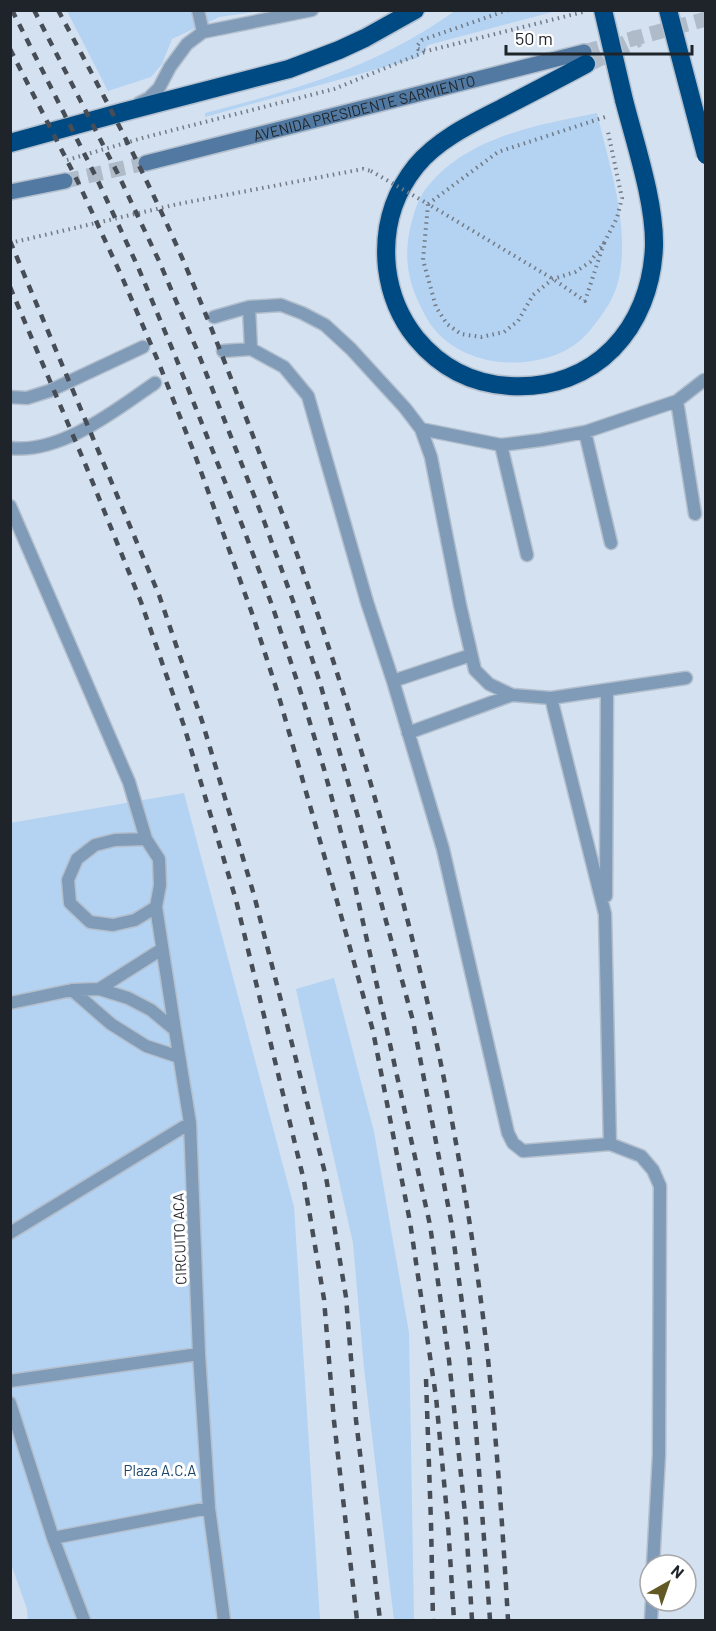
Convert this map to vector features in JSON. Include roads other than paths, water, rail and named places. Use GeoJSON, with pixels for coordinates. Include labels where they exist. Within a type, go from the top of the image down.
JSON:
{"type":"FeatureCollection","features":[{"type":"Feature","properties":{"kind":"highway"},"geometry":{"type":"LineString","coordinates":[[585,58],[440,144],[417,165],[398,192],[386,240],[388,276],[393,295],[410,329],[428,351],[450,369],[469,378],[522,387],[543,385],[576,374],[603,358],[626,334],[643,303],[651,273],[654,246],[651,212],[603,10]]}},
{"type":"Feature","properties":{"kind":"highway"},"geometry":{"type":"LineString","coordinates":[[669,10],[705,155]]}},
{"type":"Feature","properties":{"kind":"highway"},"geometry":{"type":"LineString","coordinates":[[10,143],[290,69],[348,46],[408,12]]}},
{"type":"Feature","properties":{"kind":"main road","name":"AVENIDA PRESIDENTE SARMIENTO"},"geometry":{"type":"LineString","coordinates":[[146,163],[585,58]]}},
{"type":"Feature","properties":{"kind":"main road"},"geometry":{"type":"LineString","coordinates":[[10,192],[65,181]]}},
{"type":"Feature","properties":{"kind":"lane"},"geometry":{"type":"LineString","coordinates":[[198,10],[203,32]]}},
{"type":"Feature","properties":{"kind":"lane"},"geometry":{"type":"LineString","coordinates":[[123,112],[149,98],[159,88],[170,66],[187,44],[203,32],[312,10]]}},
{"type":"Feature","properties":{"kind":"lane"},"geometry":{"type":"LineString","coordinates":[[214,317],[249,306],[281,305],[302,313],[325,326],[351,349],[421,429],[431,457],[471,655],[475,670],[489,684],[512,695],[550,698],[686,678]]}},
{"type":"Feature","properties":{"kind":"lane"},"geometry":{"type":"LineString","coordinates":[[249,306],[251,349]]}},
{"type":"Feature","properties":{"kind":"lane"},"geometry":{"type":"LineString","coordinates":[[10,397],[27,398],[49,390],[143,347]]}},
{"type":"Feature","properties":{"kind":"lane"},"geometry":{"type":"LineString","coordinates":[[224,351],[251,349],[284,367],[308,396],[367,602],[393,681],[442,849],[508,1133],[513,1143],[523,1151],[610,1144],[641,1156],[652,1170],[660,1186],[659,1455],[654,1553]]}},
{"type":"Feature","properties":{"kind":"lane"},"geometry":{"type":"LineString","coordinates":[[421,429],[501,446],[585,432],[677,401],[704,380]]}},
{"type":"Feature","properties":{"kind":"lane"},"geometry":{"type":"LineString","coordinates":[[10,448],[40,446],[63,439],[98,422],[155,384]]}},
{"type":"Feature","properties":{"kind":"lane"},"geometry":{"type":"LineString","coordinates":[[677,401],[695,514]]}},
{"type":"Feature","properties":{"kind":"lane"},"geometry":{"type":"LineString","coordinates":[[585,432],[611,543]]}},
{"type":"Feature","properties":{"kind":"lane"},"geometry":{"type":"LineString","coordinates":[[501,446],[527,555]]}},
{"type":"Feature","properties":{"kind":"lane"},"geometry":{"type":"LineString","coordinates":[[10,506],[129,782],[146,839],[159,859],[160,885],[156,907],[135,920],[113,925],[90,921],[70,903],[68,880],[77,859],[95,844],[116,840],[146,839]]}},
{"type":"Feature","properties":{"kind":"lane"},"geometry":{"type":"LineString","coordinates":[[393,681],[471,655]]}},
{"type":"Feature","properties":{"kind":"lane"},"geometry":{"type":"LineString","coordinates":[[607,690],[605,914],[610,1144]]}},
{"type":"Feature","properties":{"kind":"lane"},"geometry":{"type":"LineString","coordinates":[[408,733],[512,695]]}},
{"type":"Feature","properties":{"kind":"lane"},"geometry":{"type":"LineString","coordinates":[[550,698],[563,741],[605,914]]}},
{"type":"Feature","properties":{"kind":"lane","name":"CIRCUITO ACA"},"geometry":{"type":"LineString","coordinates":[[156,907],[190,1123],[199,1354],[209,1508],[224,1620]]}},
{"type":"Feature","properties":{"kind":"lane"},"geometry":{"type":"LineString","coordinates":[[99,989],[162,949]]}},
{"type":"Feature","properties":{"kind":"lane"},"geometry":{"type":"LineString","coordinates":[[10,1003],[72,990],[99,989],[128,998],[151,1010],[175,1030]]}},
{"type":"Feature","properties":{"kind":"lane"},"geometry":{"type":"LineString","coordinates":[[72,990],[111,1024],[146,1046],[179,1057]]}},
{"type":"Feature","properties":{"kind":"lane"},"geometry":{"type":"LineString","coordinates":[[10,1233],[190,1123]]}},
{"type":"Feature","properties":{"kind":"lane"},"geometry":{"type":"LineString","coordinates":[[10,1381],[199,1354]]}},
{"type":"Feature","properties":{"kind":"lane"},"geometry":{"type":"LineString","coordinates":[[10,1403],[53,1538],[84,1620]]}},
{"type":"Feature","properties":{"kind":"lane"},"geometry":{"type":"LineString","coordinates":[[53,1538],[209,1508]]}},
{"type":"Feature","properties":{"kind":"tunnel"},"geometry":{"type":"LineString","coordinates":[[584,52],[706,19]]}},
{"type":"Feature","properties":{"kind":"tunnel"},"geometry":{"type":"LineString","coordinates":[[586,64],[638,38]]}},
{"type":"Feature","properties":{"kind":"tunnel"},"geometry":{"type":"LineString","coordinates":[[65,181],[146,163]]}},
{"type":"Feature","properties":{"kind":"railway"},"geometry":{"type":"LineString","coordinates":[[12,10],[97,179],[138,267],[176,358],[273,608],[324,769],[353,877],[430,1225],[449,1360],[466,1523],[472,1620]]}},
{"type":"Feature","properties":{"kind":"railway"},"geometry":{"type":"LineString","coordinates":[[34,10],[118,174],[197,350],[293,601],[320,683],[358,817],[413,1021],[451,1221],[469,1355],[490,1620]]}},
{"type":"Feature","properties":{"kind":"railway"},"geometry":{"type":"LineString","coordinates":[[58,10],[154,197],[213,333],[283,516],[344,693],[396,873],[447,1093],[481,1298],[494,1424],[508,1620]]}},
{"type":"Feature","properties":{"kind":"railway"},"geometry":{"type":"LineString","coordinates":[[10,49],[78,182],[122,277],[195,455],[253,616],[279,697],[332,883],[373,1031],[410,1222],[436,1397],[454,1620]]}},
{"type":"Feature","properties":{"kind":"railway"},"geometry":{"type":"LineString","coordinates":[[10,241],[159,595],[202,721],[254,895],[326,1177],[346,1297],[356,1420],[380,1620]]}},
{"type":"Feature","properties":{"kind":"railway"},"geometry":{"type":"LineString","coordinates":[[10,287],[141,602],[184,726],[236,900],[304,1181],[324,1299],[334,1421],[357,1620]]}},
{"type":"Feature","properties":{"kind":"railway"},"geometry":{"type":"LineString","coordinates":[[426,1379],[433,1620]]}},
{"type":"Feature","properties":{"kind":"park label","name":"Plaza A.C.A"},"geometry":{"type":"Point","coordinates":[160,1470]}}]}
